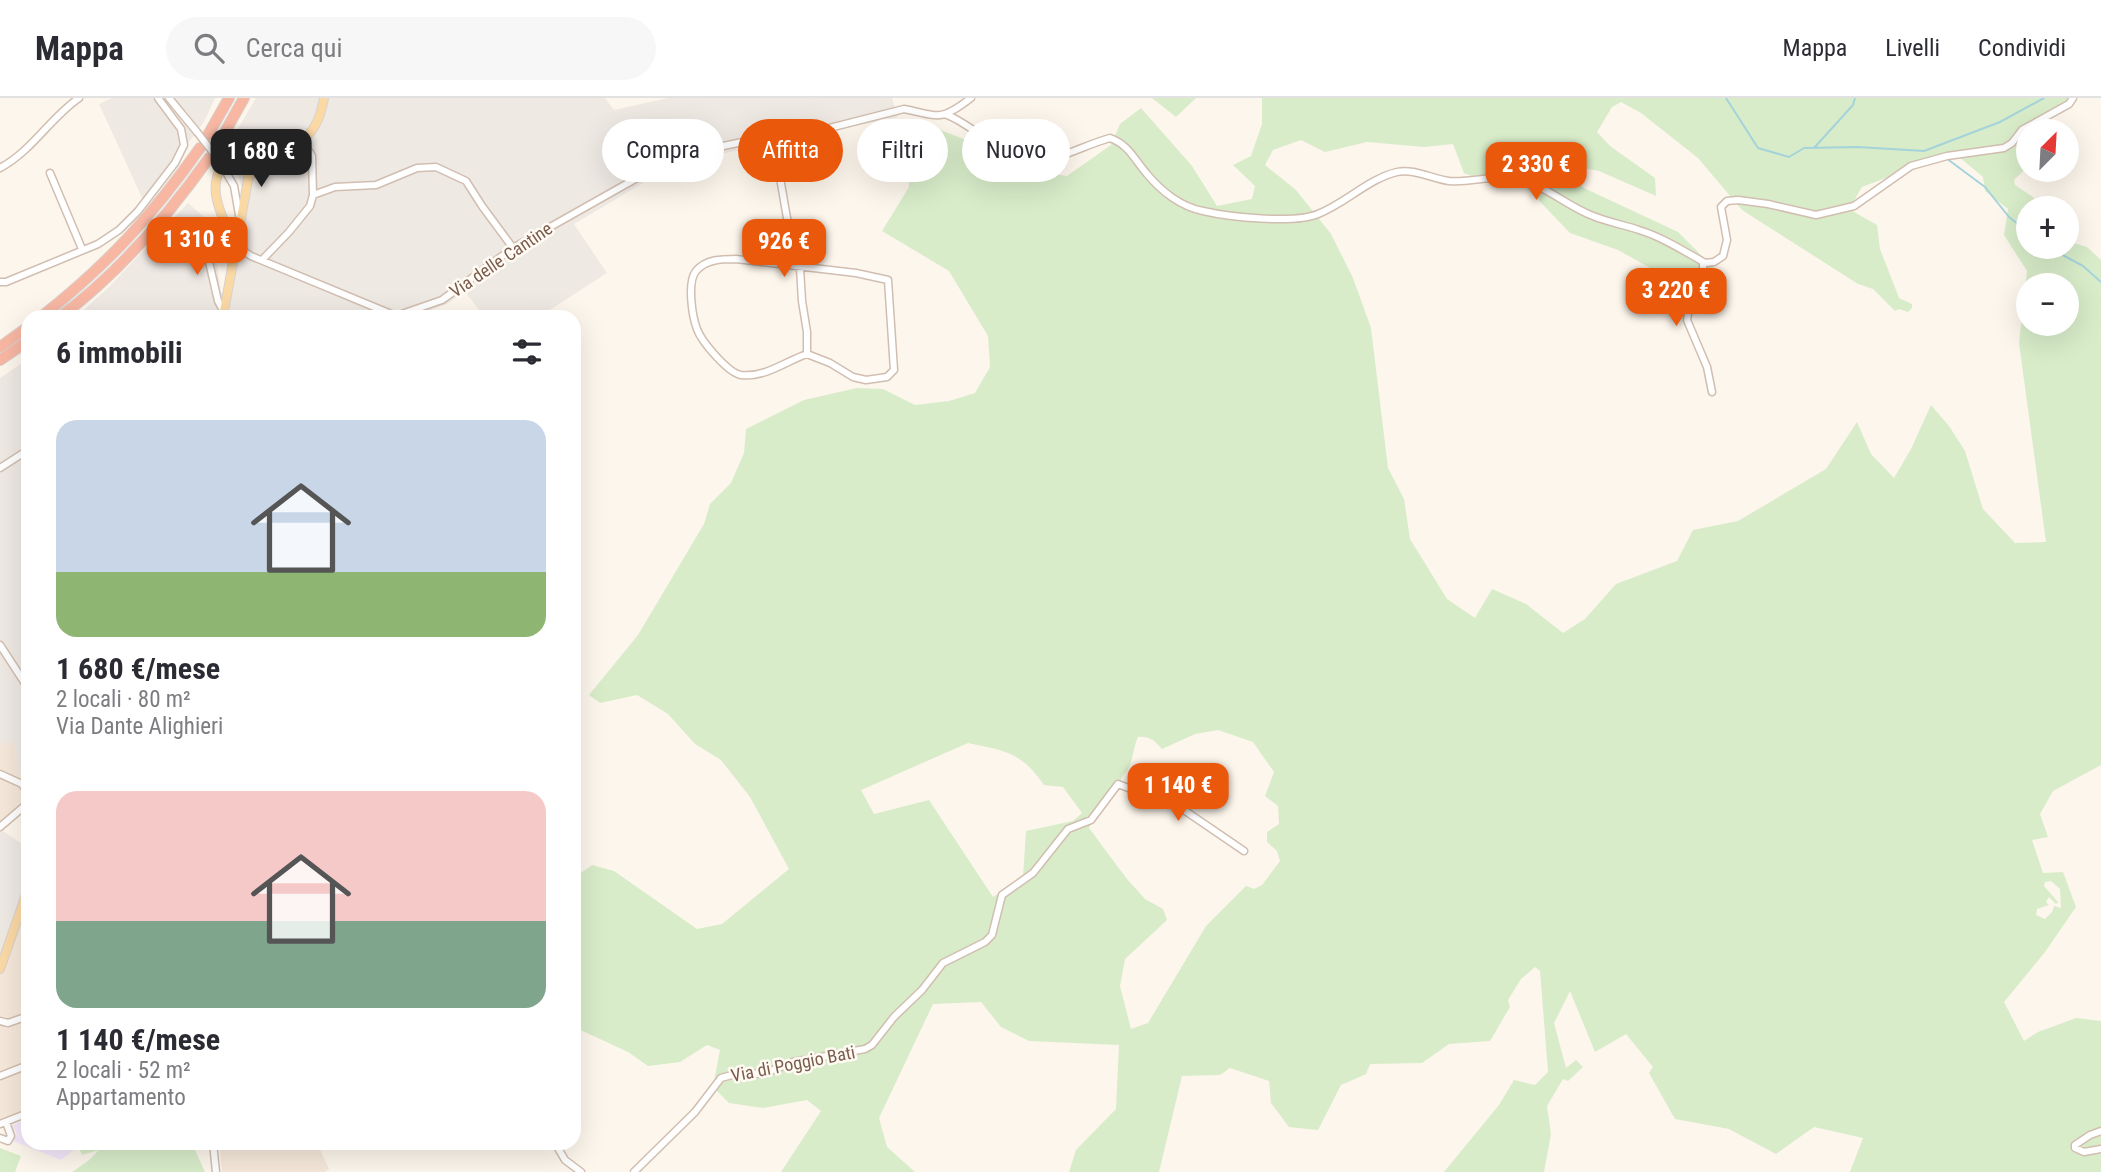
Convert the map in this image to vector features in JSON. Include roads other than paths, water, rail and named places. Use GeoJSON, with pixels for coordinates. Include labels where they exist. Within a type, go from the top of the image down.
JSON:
{"type":"FeatureCollection","features":[{"type":"Feature","properties":{"kind":"highway"},"geometry":{"type":"LineString","coordinates":[[208,135],[229,98]]}},
{"type":"Feature","properties":{"kind":"highway"},"geometry":{"type":"LineString","coordinates":[[217,146],[244,98]]}},
{"type":"Feature","properties":{"kind":"highway"},"geometry":{"type":"LineString","coordinates":[[50,310],[122,245],[157,207],[200,148]]}},
{"type":"Feature","properties":{"kind":"highway"},"geometry":{"type":"LineString","coordinates":[[68,310],[119,267],[218,160]]}},
{"type":"Feature","properties":{"kind":"highway"},"geometry":{"type":"LineString","coordinates":[[0,347],[21,332]]}},
{"type":"Feature","properties":{"kind":"highway"},"geometry":{"type":"LineString","coordinates":[[0,360],[21,346]]}},
{"type":"Feature","properties":{"kind":"main road"},"geometry":{"type":"LineString","coordinates":[[218,160],[242,152],[297,143],[314,128],[324,98]]}},
{"type":"Feature","properties":{"kind":"main road"},"geometry":{"type":"LineString","coordinates":[[225,310],[248,180],[257,162],[279,146]]}},
{"type":"Feature","properties":{"kind":"main road"},"geometry":{"type":"LineString","coordinates":[[218,160],[242,166],[248,180]]}},
{"type":"Feature","properties":{"kind":"main road"},"geometry":{"type":"LineString","coordinates":[[219,171],[215,193],[229,230],[232,263]]}},
{"type":"Feature","properties":{"kind":"main road"},"geometry":{"type":"LineString","coordinates":[[0,969],[21,909]]}},
{"type":"Feature","properties":{"kind":"street"},"geometry":{"type":"LineString","coordinates":[[0,168],[22,153],[54,118],[79,98]]}},
{"type":"Feature","properties":{"kind":"street"},"geometry":{"type":"LineString","coordinates":[[0,282],[6,282],[113,235],[128,222],[182,152],[184,141],[181,129],[158,98]]}},
{"type":"Feature","properties":{"kind":"street"},"geometry":{"type":"LineString","coordinates":[[169,98],[218,160],[234,186],[239,211],[238,234],[242,250],[251,256]]}},
{"type":"Feature","properties":{"kind":"street"},"geometry":{"type":"LineString","coordinates":[[971,98],[947,115],[975,129],[1020,160],[1034,162],[1110,138],[1118,140],[1161,188],[1176,200],[1203,211],[1283,220],[1301,218],[1319,214],[1374,180],[1404,170],[1432,178],[1469,182],[1496,177],[1518,179],[1592,216],[1641,230],[1703,262],[1714,262],[1723,256],[1727,240],[1721,207],[1727,201],[1768,204],[1816,215],[1854,206],[1911,166],[1947,156],[2004,148],[2012,143],[2022,130],[2069,104],[2073,98]]}},
{"type":"Feature","properties":{"kind":"street","name":"Via delle Cantine"},"geometry":{"type":"LineString","coordinates":[[843,125],[904,109],[947,115]]}},
{"type":"Feature","properties":{"kind":"street"},"geometry":{"type":"LineString","coordinates":[[262,260],[302,217],[313,195],[312,156],[297,143]]}},
{"type":"Feature","properties":{"kind":"street","name":"Via delle Cantine"},"geometry":{"type":"LineString","coordinates":[[413,310],[442,300],[513,248],[676,156],[738,143]]}},
{"type":"Feature","properties":{"kind":"street"},"geometry":{"type":"LineString","coordinates":[[313,195],[335,187],[376,185],[417,168],[436,167],[466,181],[513,248]]}},
{"type":"Feature","properties":{"kind":"street"},"geometry":{"type":"LineString","coordinates":[[50,173],[82,249]]}},
{"type":"Feature","properties":{"kind":"street"},"geometry":{"type":"LineString","coordinates":[[781,182],[800,268],[807,354]]}},
{"type":"Feature","properties":{"kind":"street"},"geometry":{"type":"LineString","coordinates":[[201,227],[222,310]]}},
{"type":"Feature","properties":{"kind":"street"},"geometry":{"type":"LineString","coordinates":[[232,263],[239,256],[251,256]]}},
{"type":"Feature","properties":{"kind":"street","name":"Via delle Cantine"},"geometry":{"type":"LineString","coordinates":[[251,256],[382,310]]}},
{"type":"Feature","properties":{"kind":"street"},"geometry":{"type":"LineString","coordinates":[[736,259],[856,273],[888,280],[894,370],[887,377],[866,380],[853,377],[830,363],[807,354],[755,374],[739,375],[724,367],[697,329],[690,286],[697,269],[715,260],[736,259]]}},
{"type":"Feature","properties":{"kind":"street"},"geometry":{"type":"LineString","coordinates":[[1703,262],[1703,287],[1688,313],[1687,320],[1707,367],[1712,392]]}},
{"type":"Feature","properties":{"kind":"street"},"geometry":{"type":"LineString","coordinates":[[0,468],[21,454]]}},
{"type":"Feature","properties":{"kind":"street"},"geometry":{"type":"LineString","coordinates":[[0,645],[21,677]]}},
{"type":"Feature","properties":{"kind":"street"},"geometry":{"type":"LineString","coordinates":[[0,774],[21,784]]}},
{"type":"Feature","properties":{"kind":"street","name":"Via di Poggio Bati"},"geometry":{"type":"LineString","coordinates":[[634,1172],[709,1096],[721,1078],[739,1073],[763,1074],[793,1062],[865,1049],[872,1045],[943,963],[985,942],[992,935],[1002,895],[1033,873],[1068,829],[1091,820],[1118,784],[1181,808],[1244,851]]}},
{"type":"Feature","properties":{"kind":"street"},"geometry":{"type":"LineString","coordinates":[[0,827],[21,809]]}},
{"type":"Feature","properties":{"kind":"street"},"geometry":{"type":"LineString","coordinates":[[0,1021],[8,1023],[21,1018]]}},
{"type":"Feature","properties":{"kind":"street"},"geometry":{"type":"LineString","coordinates":[[0,1076],[21,1068]]}},
{"type":"Feature","properties":{"kind":"street"},"geometry":{"type":"LineString","coordinates":[[0,1138],[8,1141],[11,1136],[3,1123],[21,1116]]}},
{"type":"Feature","properties":{"kind":"street"},"geometry":{"type":"LineString","coordinates":[[2101,1131],[2079,1140],[2075,1145],[2076,1150],[2081,1152],[2101,1149]]}},
{"type":"Feature","properties":{"kind":"street"},"geometry":{"type":"LineString","coordinates":[[214,1150],[216,1172]]}},
{"type":"Feature","properties":{"kind":"street"},"geometry":{"type":"LineString","coordinates":[[559,1150],[565,1160],[581,1172]]}},
{"type":"Feature","properties":{"kind":"waterway"},"geometry":{"type":"LineString","coordinates":[[1726,98],[1758,148],[1789,157],[1804,148],[1858,147],[1924,151],[2000,122],[2044,98]]}},
{"type":"Feature","properties":{"kind":"waterway"},"geometry":{"type":"LineString","coordinates":[[1814,148],[1853,105],[1855,98]]}},
{"type":"Feature","properties":{"kind":"waterway"},"geometry":{"type":"LineString","coordinates":[[1946,158],[1985,187],[2016,223]]}},
{"type":"Feature","properties":{"kind":"waterway"},"geometry":{"type":"LineString","coordinates":[[2070,259],[2101,282]]}}]}
